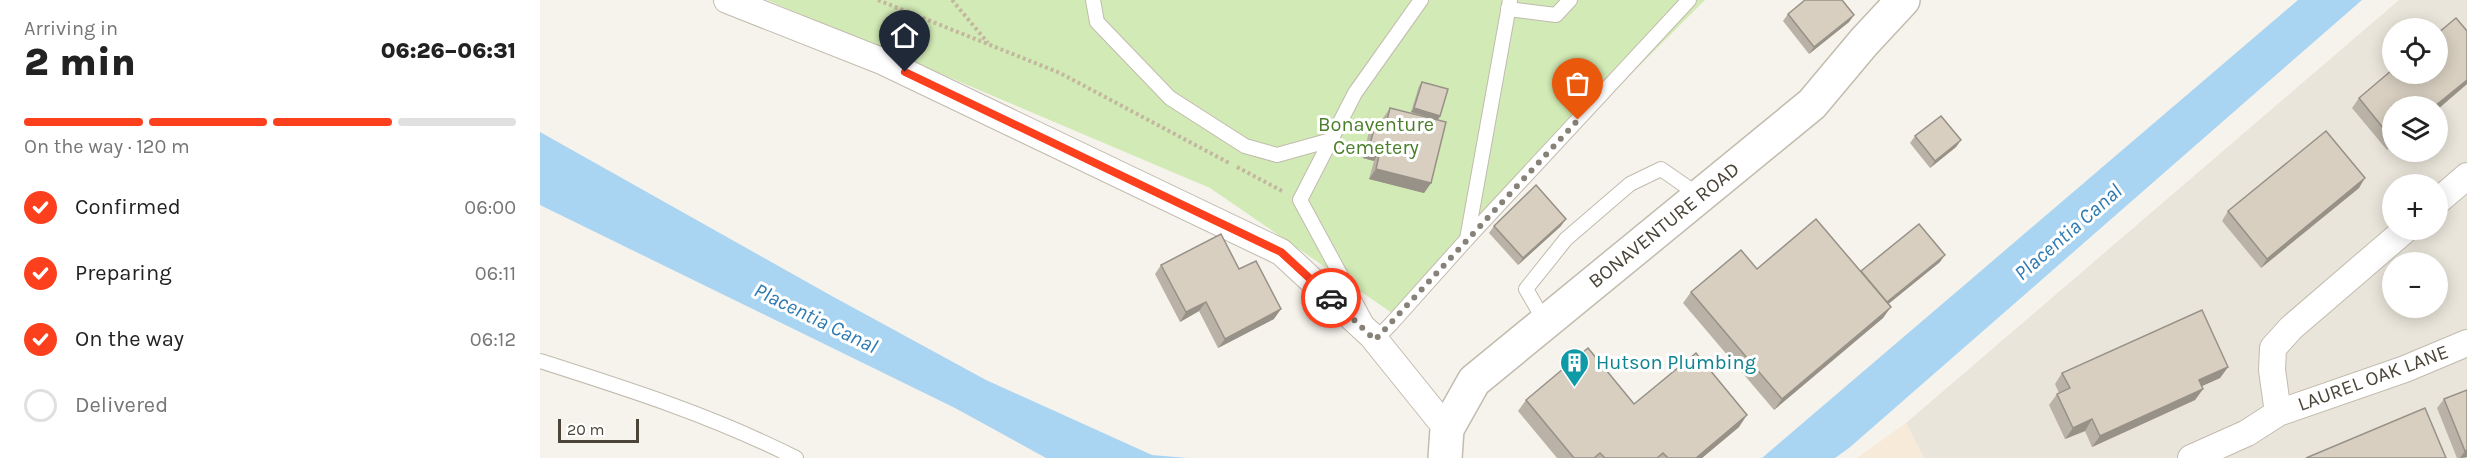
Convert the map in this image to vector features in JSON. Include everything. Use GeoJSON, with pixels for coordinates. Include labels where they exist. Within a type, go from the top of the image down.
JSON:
{"type":"FeatureCollection","features":[{"type":"Feature","properties":{"kind":"street"},"geometry":{"type":"LineString","coordinates":[[727,0],[884,62],[1281,252],[1374,338],[1446,444]]}},
{"type":"Feature","properties":{"kind":"street","name":"BONAVENTURE ROAD"},"geometry":{"type":"LineString","coordinates":[[1446,444],[1474,381],[1812,104],[1864,42],[1904,0]]}},
{"type":"Feature","properties":{"kind":"street"},"geometry":{"type":"LineString","coordinates":[[2448,192],[2467,176]]}},
{"type":"Feature","properties":{"kind":"street","name":"LAUREL OAK LANE"},"geometry":{"type":"LineString","coordinates":[[2278,413],[2272,370],[2273,348],[2291,328],[2393,240]]}},
{"type":"Feature","properties":{"kind":"street","name":"LAUREL OAK LANE"},"geometry":{"type":"LineString","coordinates":[[2191,458],[2247,433],[2278,413],[2405,369],[2467,343]]}},
{"type":"Feature","properties":{"kind":"lane"},"geometry":{"type":"LineString","coordinates":[[1093,0],[1096,22],[1170,98],[1245,146],[1277,155],[1331,140]]}},
{"type":"Feature","properties":{"kind":"lane"},"geometry":{"type":"LineString","coordinates":[[1421,0],[1355,93],[1300,200],[1374,338],[1391,324],[1689,0]]}},
{"type":"Feature","properties":{"kind":"lane"},"geometry":{"type":"LineString","coordinates":[[1467,239],[1509,4],[1556,15],[1570,0]]}},
{"type":"Feature","properties":{"kind":"lane"},"geometry":{"type":"LineString","coordinates":[[1545,322],[1526,289],[1566,239],[1630,184],[1661,169],[1700,195]]}},
{"type":"Feature","properties":{"kind":"lane"},"geometry":{"type":"LineString","coordinates":[[540,361],[663,400],[764,442],[796,458]]}},
{"type":"Feature","properties":{"kind":"path"},"geometry":{"type":"LineString","coordinates":[[878,0],[1060,73],[1300,200]]}},
{"type":"Feature","properties":{"kind":"path"},"geometry":{"type":"LineString","coordinates":[[952,0],[990,45]]}},
{"type":"Feature","properties":{"kind":"shaded area"},"geometry":{"type":"Polygon","coordinates":[[[2399,0],[2467,0],[2467,458],[1924,458],[1906,423],[2399,0]]]}},
{"type":"Feature","properties":{"kind":"shaded area"},"geometry":{"type":"Polygon","coordinates":[[[1906,423],[1924,458],[1857,458],[1906,423]]]}},
{"type":"Feature","properties":{"kind":"green space","name":"Bonaventure Cemetery"},"geometry":{"type":"Polygon","coordinates":[[[767,0],[1705,0],[1392,313],[1210,188],[767,0]]]}},
{"type":"Feature","properties":{"kind":"water","name":"Placentia Canal"},"geometry":{"type":"Polygon","coordinates":[[[2298,0],[2362,0],[1849,448],[1835,458],[1762,458],[2298,0]]]}},
{"type":"Feature","properties":{"kind":"water","name":"Placentia Canal"},"geometry":{"type":"Polygon","coordinates":[[[540,132],[986,380],[1152,455],[1187,458],[1046,458],[955,408],[540,205],[540,132]]]}},
{"type":"Feature","properties":{"kind":"building"},"geometry":{"type":"Polygon","coordinates":[[[1805,0],[1842,0],[1854,15],[1814,47],[1788,14],[1805,0]]]}},
{"type":"Feature","properties":{"kind":"building"},"geometry":{"type":"Polygon","coordinates":[[[2456,18],[2467,31],[2467,80],[2447,96],[2382,96],[2382,127],[2359,98],[2382,78],[2382,84],[2448,84],[2448,25],[2456,18]]]}},
{"type":"Feature","properties":{"kind":"building"},"geometry":{"type":"Polygon","coordinates":[[[1422,82],[1448,89],[1440,116],[1414,108],[1422,82]]]}},
{"type":"Feature","properties":{"kind":"building"},"geometry":{"type":"Polygon","coordinates":[[[1390,108],[1446,122],[1431,183],[1376,169],[1380,151],[1369,148],[1376,122],[1386,124],[1390,108]]]}},
{"type":"Feature","properties":{"kind":"building"},"geometry":{"type":"Polygon","coordinates":[[[1941,116],[1961,140],[1935,161],[1915,136],[1941,116]]]}},
{"type":"Feature","properties":{"kind":"building"},"geometry":{"type":"Polygon","coordinates":[[[2326,131],[2365,178],[2267,259],[2228,211],[2326,131]]]}},
{"type":"Feature","properties":{"kind":"building"},"geometry":{"type":"Polygon","coordinates":[[[1536,185],[1566,219],[1523,258],[1494,226],[1536,185]]]}},
{"type":"Feature","properties":{"kind":"building"},"geometry":{"type":"Polygon","coordinates":[[[1816,219],[1891,307],[1782,399],[1691,292],[1741,250],[1757,269],[1816,219]]]}},
{"type":"Feature","properties":{"kind":"building"},"geometry":{"type":"Polygon","coordinates":[[[1919,224],[1945,255],[1887,302],[1861,271],[1919,224]]]}},
{"type":"Feature","properties":{"kind":"building"},"geometry":{"type":"Polygon","coordinates":[[[1221,234],[1239,269],[1256,261],[1281,309],[1225,339],[1206,302],[1186,312],[1161,265],[1221,234]]]}},
{"type":"Feature","properties":{"kind":"building"},"geometry":{"type":"Polygon","coordinates":[[[2202,310],[2228,367],[2199,380],[2203,389],[2100,436],[2092,419],[2073,428],[2057,394],[2070,388],[2062,373],[2202,310]]]}},
{"type":"Feature","properties":{"kind":"building","name":"Hutson Plumbing"},"geometry":{"type":"Polygon","coordinates":[[[1588,348],[1634,404],[1696,353],[1747,415],[1696,458],[1668,458],[1663,453],[1657,458],[1605,458],[1600,453],[1594,458],[1574,458],[1526,400],[1588,348]]]}},
{"type":"Feature","properties":{"kind":"building"},"geometry":{"type":"Polygon","coordinates":[[[2467,390],[2467,450],[2465,451],[2444,399],[2467,390]]]}},
{"type":"Feature","properties":{"kind":"building"},"geometry":{"type":"Polygon","coordinates":[[[2425,408],[2446,458],[2306,458],[2425,408]]]}},
{"type":"Feature","properties":{"kind":"way so far"},"geometry":{"type":"LineString","coordinates":[[1331,298],[1375,340],[1578,120]]}},
{"type":"Feature","properties":{"kind":"place","name":"Hutson Plumbing"},"geometry":{"type":"Point","coordinates":[1575,388]}},
{"type":"Feature","properties":{"kind":"route"},"geometry":{"type":"LineString","coordinates":[[905,72],[1281,252],[1331,298]]}}]}
